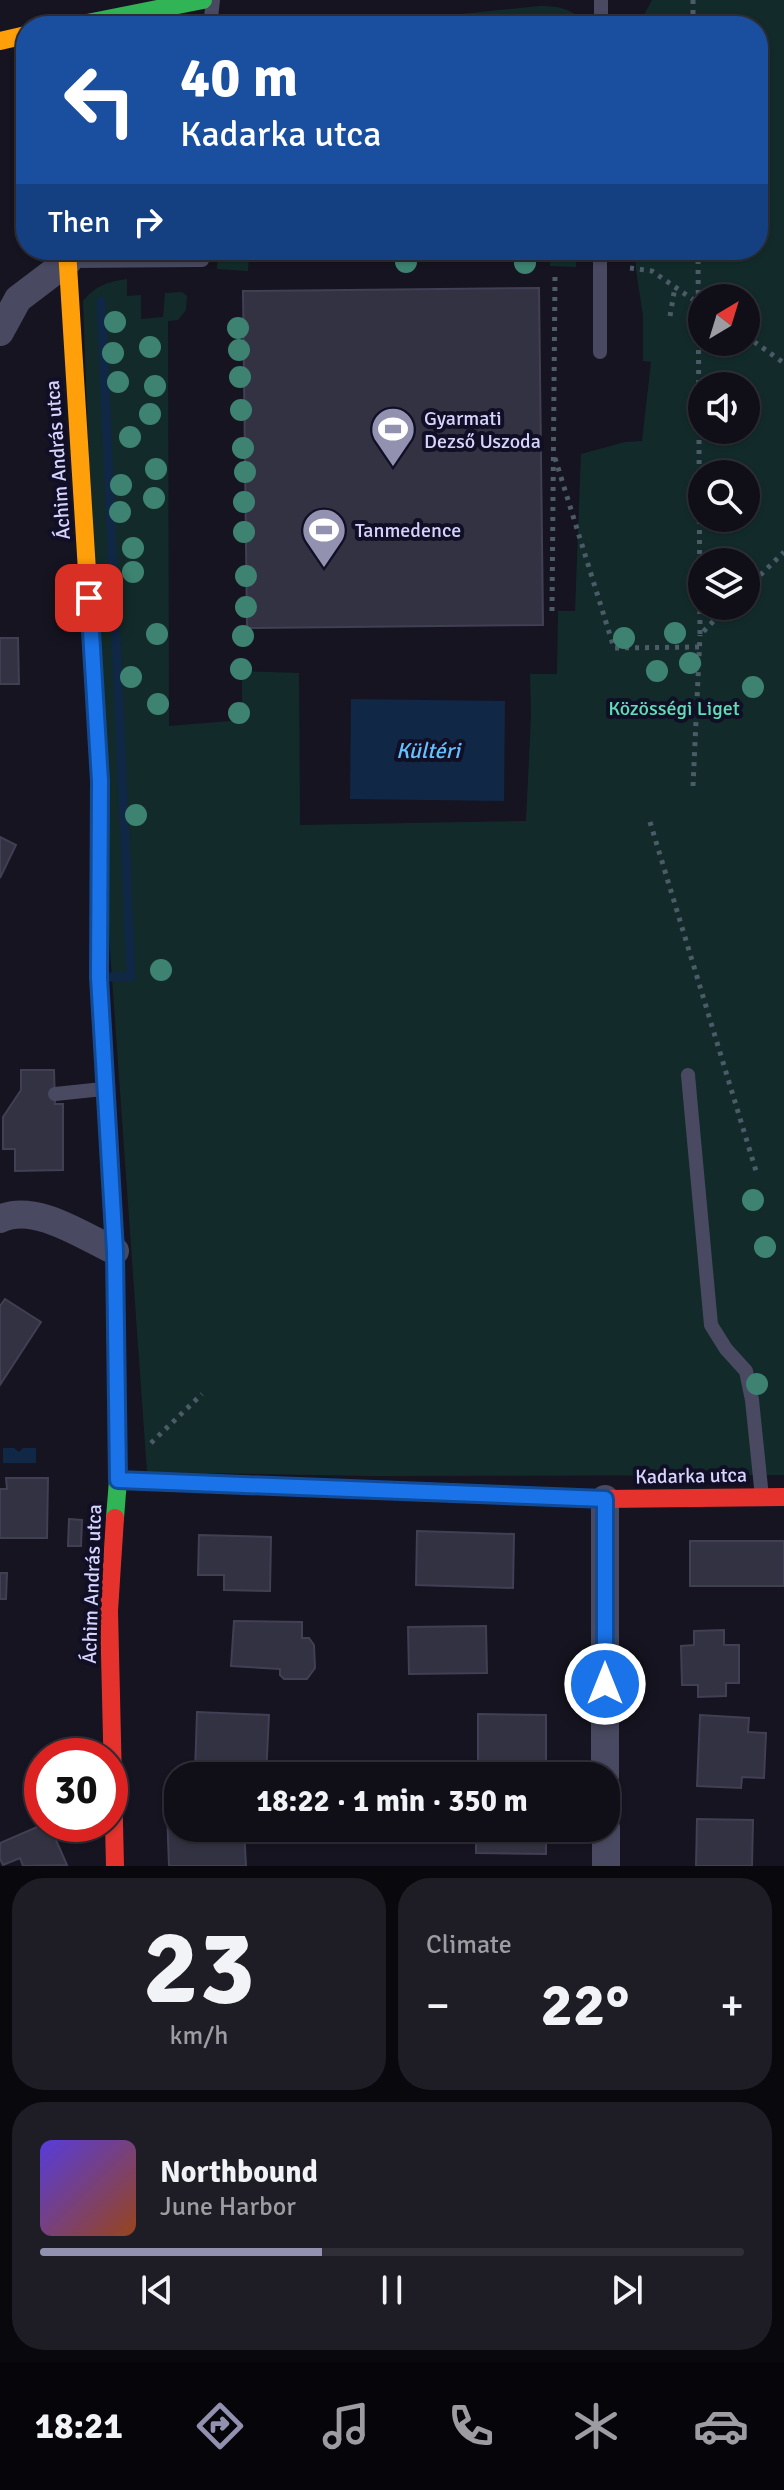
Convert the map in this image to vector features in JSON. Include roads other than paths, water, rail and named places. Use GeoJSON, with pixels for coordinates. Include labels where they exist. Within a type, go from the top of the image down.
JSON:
{"type":"FeatureCollection","features":[{"type":"Feature","properties":{"kind":"street"},"geometry":{"type":"LineString","coordinates":[[122,16],[203,0]]}},
{"type":"Feature","properties":{"kind":"street"},"geometry":{"type":"LineString","coordinates":[[0,332],[18,299],[63,260]]}},
{"type":"Feature","properties":{"kind":"street","name":"Áchim András utca"},"geometry":{"type":"LineString","coordinates":[[68,260],[100,781],[99,977],[115,1251],[118,1477],[109,1611],[115,1866]]}},
{"type":"Feature","properties":{"kind":"street"},"geometry":{"type":"LineString","coordinates":[[3,1214],[34,1214],[115,1251]]}},
{"type":"Feature","properties":{"kind":"street","name":"Kadarka utca"},"geometry":{"type":"LineString","coordinates":[[118,1477],[605,1499],[784,1497]]}},
{"type":"Feature","properties":{"kind":"street"},"geometry":{"type":"LineString","coordinates":[[605,1499],[605,1762]]}},
{"type":"Feature","properties":{"kind":"street"},"geometry":{"type":"LineString","coordinates":[[606,1842],[606,1866]]}},
{"type":"Feature","properties":{"kind":"lane"},"geometry":{"type":"LineString","coordinates":[[600,260],[600,352]]}},
{"type":"Feature","properties":{"kind":"lane"},"geometry":{"type":"LineString","coordinates":[[688,1075],[711,1325],[726,1349],[746,1371],[762,1497]]}},
{"type":"Feature","properties":{"kind":"lane"},"geometry":{"type":"LineString","coordinates":[[55,1094],[107,1089]]}},
{"type":"Feature","properties":{"kind":"water","name":"Kültéri"},"geometry":{"type":"Polygon","coordinates":[[[351,699],[505,701],[504,801],[350,799],[351,699]]]}},
{"type":"Feature","properties":{"kind":"water"},"geometry":{"type":"Polygon","coordinates":[[[3,1448],[14,1448],[19,1452],[23,1448],[36,1448],[36,1463],[3,1463],[3,1448]]]}},
{"type":"Feature","properties":{"kind":"waterway"},"geometry":{"type":"LineString","coordinates":[[101,301],[131,977],[110,977]]}},
{"type":"Feature","properties":{"kind":"place","name":"Gyarmati Dezső Uszoda"},"geometry":{"type":"Point","coordinates":[393,468]}},
{"type":"Feature","properties":{"kind":"place","name":"Tanmedence"},"geometry":{"type":"Point","coordinates":[324,569]}},
{"type":"Feature","properties":{"kind":"park label","name":"Közösségi Liget"},"geometry":{"type":"Point","coordinates":[674,708]}}]}
